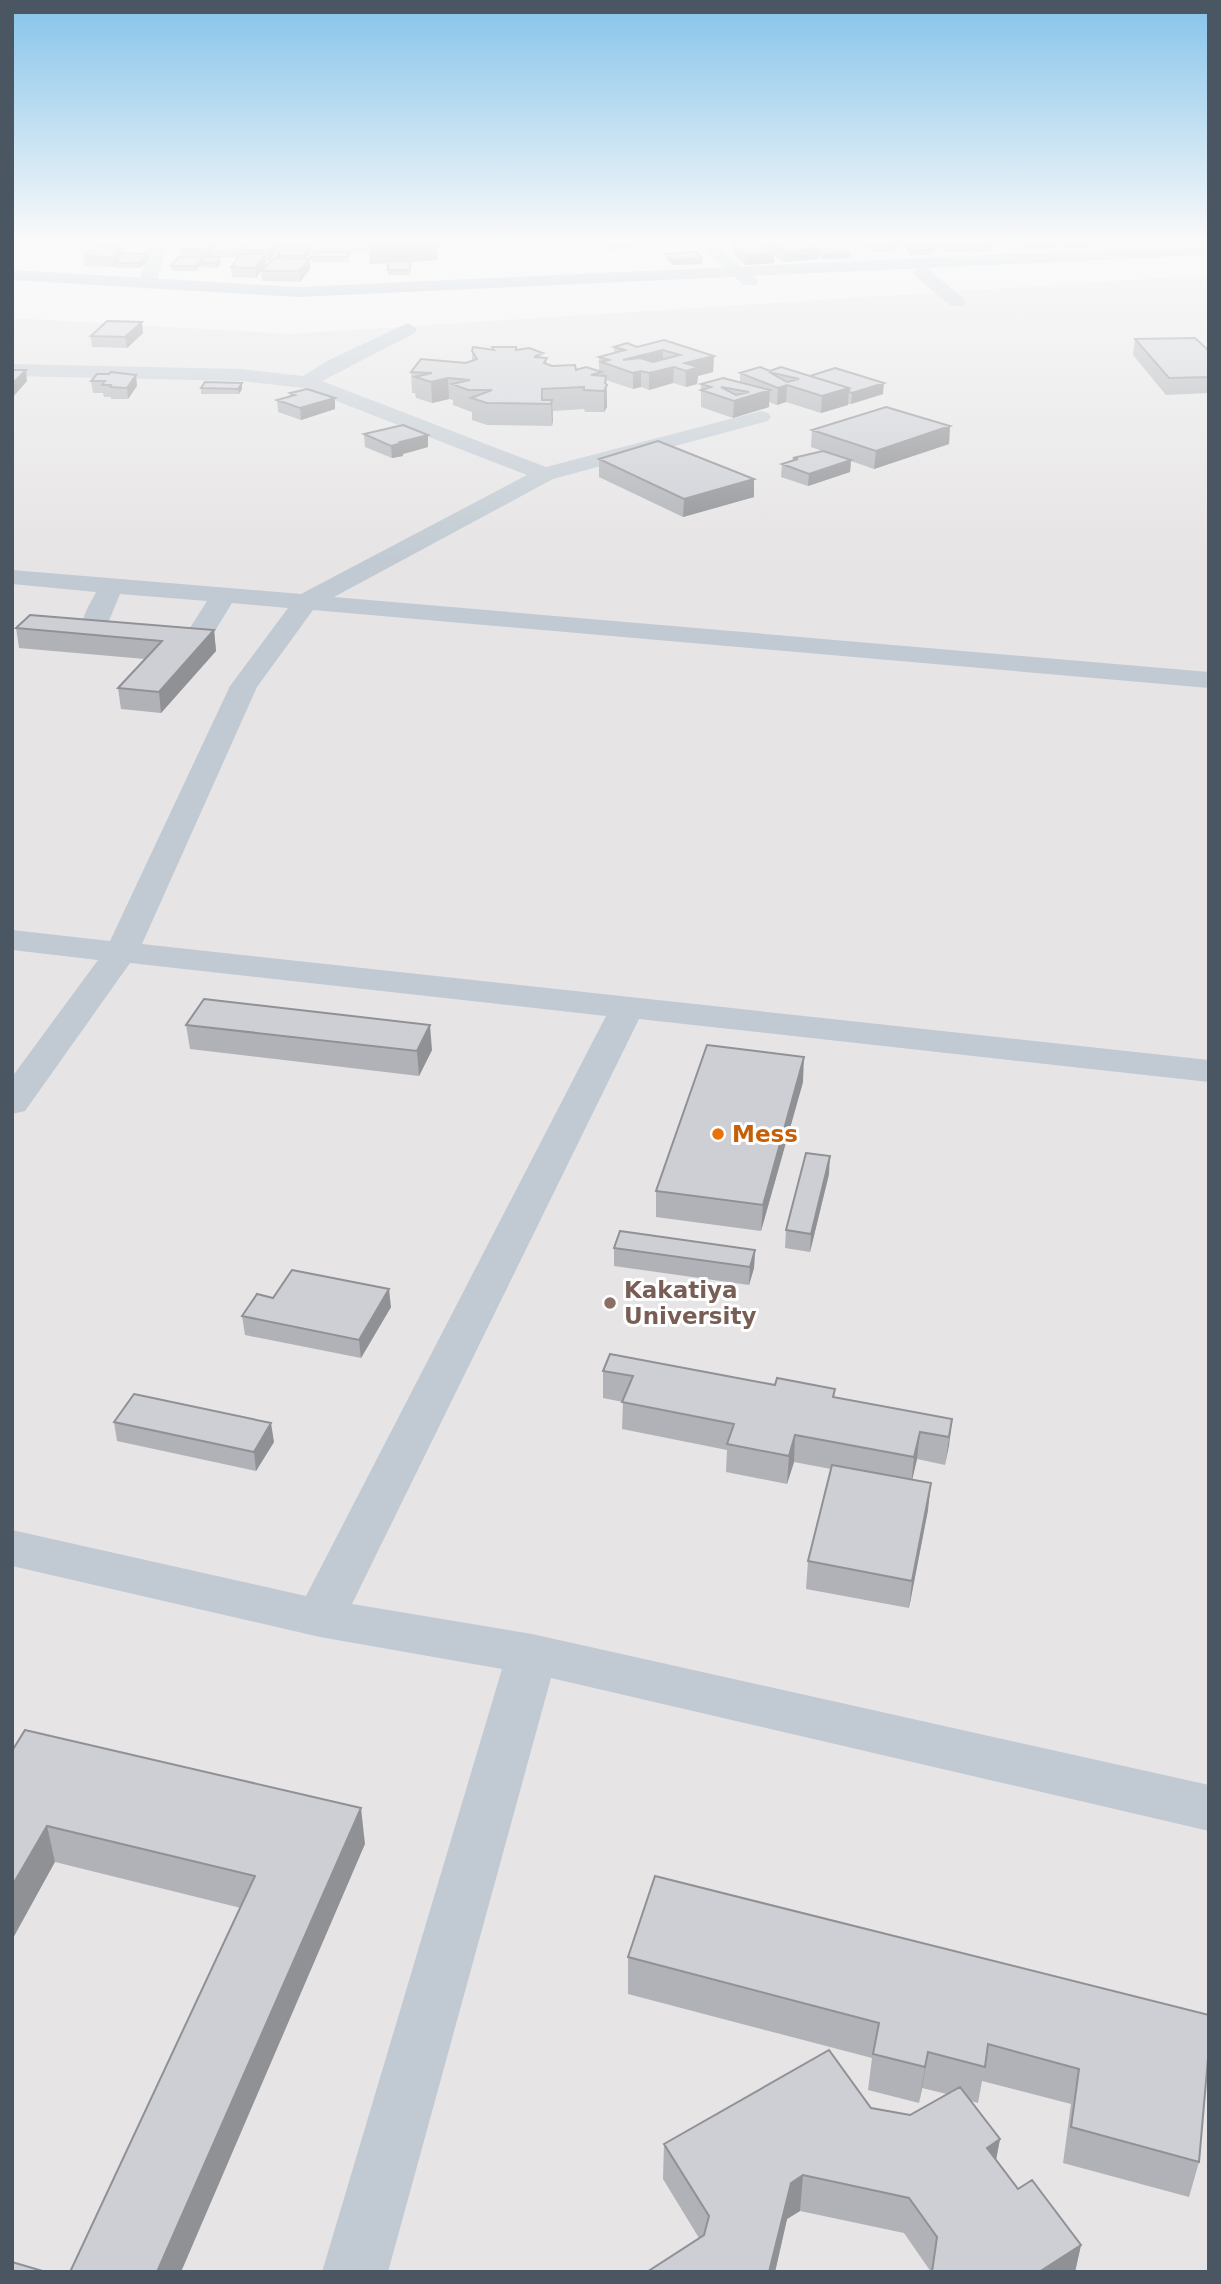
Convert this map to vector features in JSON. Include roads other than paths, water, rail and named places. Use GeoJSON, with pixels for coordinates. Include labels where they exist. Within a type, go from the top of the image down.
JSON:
{"type":"FeatureCollection","features":[{"type":"Feature","properties":{"kind":"street"},"geometry":{"type":"LineString","coordinates":[[307,382],[374,347]]}},
{"type":"Feature","properties":{"kind":"street"},"geometry":{"type":"LineString","coordinates":[[12,370],[241,375],[307,382],[358,404],[545,474]]}},
{"type":"Feature","properties":{"kind":"street"},"geometry":{"type":"LineString","coordinates":[[12,1102],[121,952],[244,686],[306,602],[545,474],[761,417]]}},
{"type":"Feature","properties":{"kind":"street"},"geometry":{"type":"LineString","coordinates":[[12,577],[1209,680]]}},
{"type":"Feature","properties":{"kind":"street"},"geometry":{"type":"LineString","coordinates":[[111,586],[95,623],[96,629],[113,635],[191,639],[199,636],[224,595]]}},
{"type":"Feature","properties":{"kind":"street"},"geometry":{"type":"LineString","coordinates":[[12,940],[1209,1071]]}},
{"type":"Feature","properties":{"kind":"street"},"geometry":{"type":"LineString","coordinates":[[320,1618],[627,1008]]}},
{"type":"Feature","properties":{"kind":"street"},"geometry":{"type":"LineString","coordinates":[[12,1548],[320,1618],[532,1654],[1209,1808]]}},
{"type":"Feature","properties":{"kind":"street"},"geometry":{"type":"LineString","coordinates":[[355,2272],[532,1654]]}},
{"type":"Feature","properties":{"kind":"place","name":"Mess"},"geometry":{"type":"Point","coordinates":[718,1134]}},
{"type":"Feature","properties":{"kind":"place","name":"Kakatiya University"},"geometry":{"type":"Point","coordinates":[610,1303]}}]}
